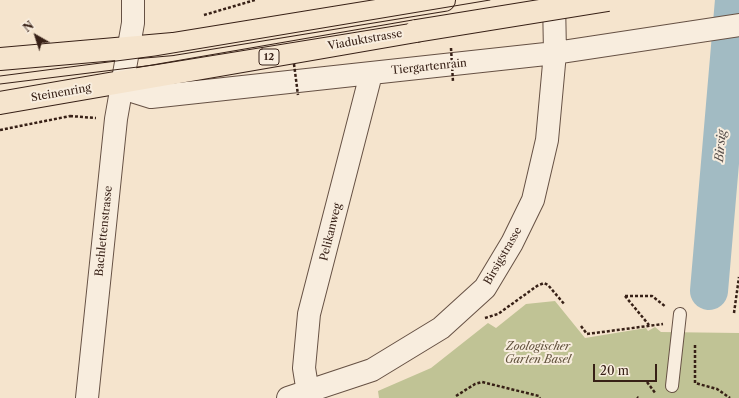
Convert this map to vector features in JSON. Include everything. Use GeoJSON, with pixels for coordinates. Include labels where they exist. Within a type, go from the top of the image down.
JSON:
{"type":"FeatureCollection","features":[{"type":"Feature","properties":{"kind":"main road","name":"12"},"geometry":{"type":"LineString","coordinates":[[0,59],[125,64],[174,44],[444,0]]}},
{"type":"Feature","properties":{"kind":"main road","name":"Viaduktstrasse"},"geometry":{"type":"LineString","coordinates":[[125,64],[416,31],[608,0]]}},
{"type":"Feature","properties":{"kind":"main road","name":"Steinenring"},"geometry":{"type":"LineString","coordinates":[[0,103],[125,64]]}},
{"type":"Feature","properties":{"kind":"street","name":"Bachlettenstrasse"},"geometry":{"type":"LineString","coordinates":[[87,398],[116,119],[133,23],[133,0]]}},
{"type":"Feature","properties":{"kind":"street","name":"Birsigstrasse"},"geometry":{"type":"LineString","coordinates":[[298,395],[372,370],[441,328],[485,288],[512,243],[533,200],[547,140],[555,53],[554,0]]}},
{"type":"Feature","properties":{"kind":"street","name":"Tiergartenrain"},"geometry":{"type":"LineString","coordinates":[[125,64],[135,92],[151,97],[555,53],[739,25]]}},
{"type":"Feature","properties":{"kind":"street","name":"Pelikanweg"},"geometry":{"type":"LineString","coordinates":[[298,395],[304,368],[309,314],[372,74]]}},
{"type":"Feature","properties":{"kind":"lane"},"geometry":{"type":"LineString","coordinates":[[672,386],[680,314]]}},
{"type":"Feature","properties":{"kind":"path"},"geometry":{"type":"LineString","coordinates":[[451,46],[453,82]]}},
{"type":"Feature","properties":{"kind":"path"},"geometry":{"type":"LineString","coordinates":[[294,64],[298,96]]}},
{"type":"Feature","properties":{"kind":"path"},"geometry":{"type":"LineString","coordinates":[[734,313],[739,277]]}},
{"type":"Feature","properties":{"kind":"path"},"geometry":{"type":"LineString","coordinates":[[478,321],[498,314],[537,286],[544,283],[548,285],[565,306]]}},
{"type":"Feature","properties":{"kind":"path"},"geometry":{"type":"LineString","coordinates":[[581,326],[587,334],[667,323],[680,314],[666,307],[652,296],[625,296],[649,325]]}},
{"type":"Feature","properties":{"kind":"path"},"geometry":{"type":"LineString","coordinates":[[734,313],[739,309]]}},
{"type":"Feature","properties":{"kind":"path"},"geometry":{"type":"LineString","coordinates":[[734,313],[739,314]]}},
{"type":"Feature","properties":{"kind":"path"},"geometry":{"type":"LineString","coordinates":[[695,342],[695,382],[717,389],[730,398]]}},
{"type":"Feature","properties":{"kind":"path"},"geometry":{"type":"LineString","coordinates":[[456,396],[475,384],[482,382],[539,396],[540,398]]}},
{"type":"Feature","properties":{"kind":"path"},"geometry":{"type":"LineString","coordinates":[[648,382],[659,398]]}},
{"type":"Feature","properties":{"kind":"green space","name":"Zoologischer Garten Basel"},"geometry":{"type":"Polygon","coordinates":[[[555,301],[585,338],[646,328],[648,331],[655,327],[661,332],[739,333],[739,398],[379,398],[378,391],[431,368],[488,323],[496,328],[526,304],[555,301]]]}},
{"type":"Feature","properties":{"kind":"waterway","name":"Birsig"},"geometry":{"type":"LineString","coordinates":[[709,291],[734,0]]}},
{"type":"Feature","properties":{"kind":"tram line"},"geometry":{"type":"LineString","coordinates":[[0,76],[155,56],[490,0]]}},
{"type":"Feature","properties":{"kind":"tram line"},"geometry":{"type":"LineString","coordinates":[[0,84],[154,65],[555,0]]}}]}
